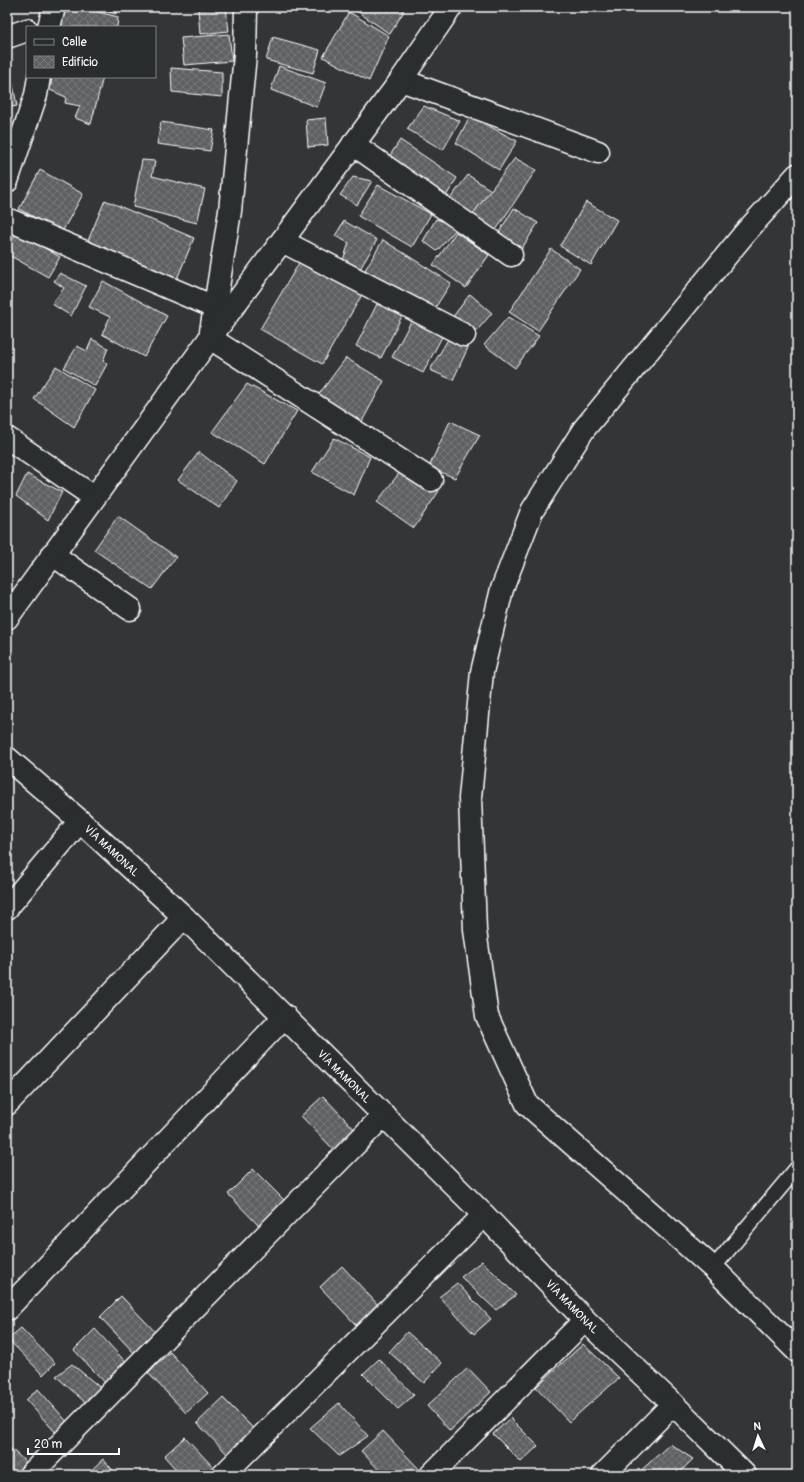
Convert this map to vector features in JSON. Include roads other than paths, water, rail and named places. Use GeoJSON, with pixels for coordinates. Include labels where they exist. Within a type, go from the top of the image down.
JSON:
{"type":"FeatureCollection","features":[{"type":"Feature","properties":{"kind":"street"},"geometry":{"type":"LineString","coordinates":[[210,338],[230,211],[245,56],[246,7]]}},
{"type":"Feature","properties":{"kind":"street"},"geometry":{"type":"LineString","coordinates":[[7,618],[210,338],[401,80],[451,7]]}},
{"type":"Feature","properties":{"kind":"street"},"geometry":{"type":"LineString","coordinates":[[7,38],[26,30]]}},
{"type":"Feature","properties":{"kind":"street"},"geometry":{"type":"LineString","coordinates":[[7,181],[36,95],[39,78]]}},
{"type":"Feature","properties":{"kind":"street"},"geometry":{"type":"LineString","coordinates":[[401,80],[598,152]]}},
{"type":"Feature","properties":{"kind":"street"},"geometry":{"type":"LineString","coordinates":[[353,144],[511,255]]}},
{"type":"Feature","properties":{"kind":"street"},"geometry":{"type":"LineString","coordinates":[[797,175],[745,233],[584,429],[532,511],[502,589],[482,672],[470,798],[475,930],[487,1016],[527,1104],[713,1268],[797,1351]]}},
{"type":"Feature","properties":{"kind":"street"},"geometry":{"type":"LineString","coordinates":[[7,219],[214,307]]}},
{"type":"Feature","properties":{"kind":"street"},"geometry":{"type":"LineString","coordinates":[[282,241],[464,335]]}},
{"type":"Feature","properties":{"kind":"street"},"geometry":{"type":"LineString","coordinates":[[210,338],[431,480]]}},
{"type":"Feature","properties":{"kind":"street"},"geometry":{"type":"LineString","coordinates":[[7,438],[94,497]]}},
{"type":"Feature","properties":{"kind":"street"},"geometry":{"type":"LineString","coordinates":[[52,554],[130,609]]}},
{"type":"Feature","properties":{"kind":"street","name":"VÍA MAMONAL"},"geometry":{"type":"LineString","coordinates":[[7,758],[80,820],[184,917],[484,1215],[585,1320],[745,1475]]}},
{"type":"Feature","properties":{"kind":"street"},"geometry":{"type":"LineString","coordinates":[[7,908],[80,820]]}},
{"type":"Feature","properties":{"kind":"street"},"geometry":{"type":"LineString","coordinates":[[7,1104],[184,917]]}},
{"type":"Feature","properties":{"kind":"street"},"geometry":{"type":"LineString","coordinates":[[7,1309],[284,1016]]}},
{"type":"Feature","properties":{"kind":"street"},"geometry":{"type":"LineString","coordinates":[[30,1475],[384,1115]]}},
{"type":"Feature","properties":{"kind":"street"},"geometry":{"type":"LineString","coordinates":[[223,1475],[484,1215]]}},
{"type":"Feature","properties":{"kind":"street"},"geometry":{"type":"LineString","coordinates":[[431,1475],[585,1320]]}},
{"type":"Feature","properties":{"kind":"street"},"geometry":{"type":"LineString","coordinates":[[603,1475],[673,1404]]}},
{"type":"Feature","properties":{"kind":"lane"},"geometry":{"type":"LineString","coordinates":[[713,1268],[797,1168]]}}]}
